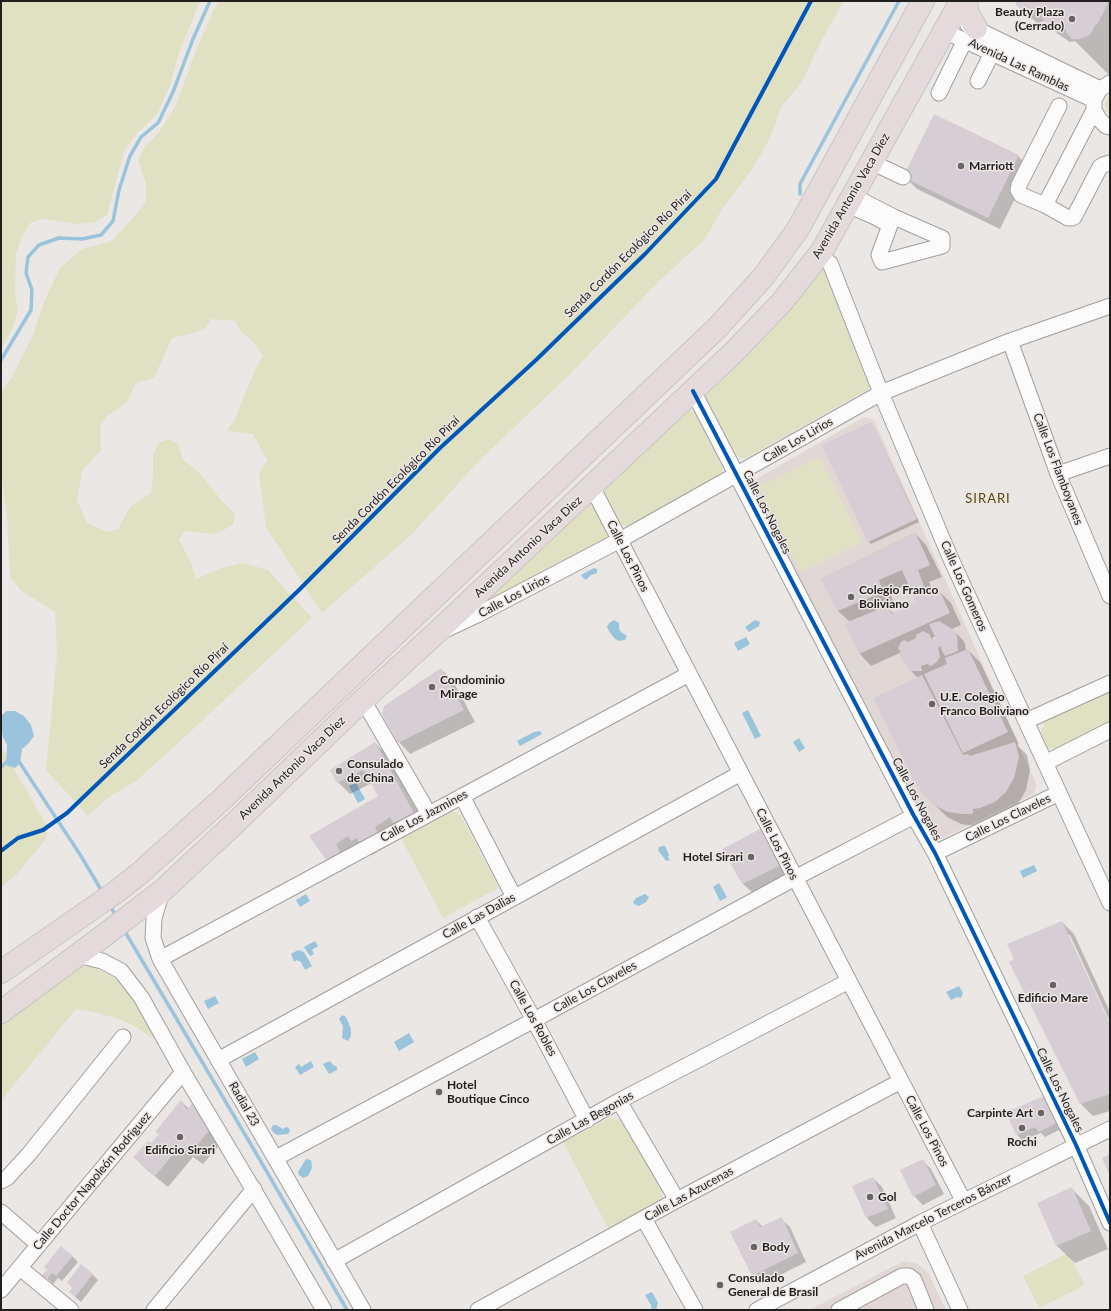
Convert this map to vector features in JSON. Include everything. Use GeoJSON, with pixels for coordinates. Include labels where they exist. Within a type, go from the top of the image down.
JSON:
{"type":"FeatureCollection","features":[{"type":"Feature","properties":{"kind":"highway"},"geometry":{"type":"LineString","coordinates":[[1,972],[116,892],[140,873],[220,801],[718,327],[764,276],[798,229],[923,1]]}},
{"type":"Feature","properties":{"kind":"highway"},"geometry":{"type":"LineString","coordinates":[[956,12],[968,14],[970,34]]}},
{"type":"Feature","properties":{"kind":"highway","name":"Avenida Antonio Vaca Diez"},"geometry":{"type":"LineString","coordinates":[[1,1012],[106,934],[162,890],[304,757],[362,700],[592,487],[733,353],[782,302],[822,251],[956,12]]}},
{"type":"Feature","properties":{"kind":"highway"},"geometry":{"type":"LineString","coordinates":[[304,757],[332,716],[330,712],[321,704]]}},
{"type":"Feature","properties":{"kind":"street","name":"Avenida Las Ramblas"},"geometry":{"type":"LineString","coordinates":[[956,12],[970,34],[992,53],[1100,95]]}},
{"type":"Feature","properties":{"kind":"street","name":"Avenida Las Ramblas"},"geometry":{"type":"LineString","coordinates":[[970,34],[1100,95]]}},
{"type":"Feature","properties":{"kind":"street"},"geometry":{"type":"LineString","coordinates":[[939,93],[970,34]]}},
{"type":"Feature","properties":{"kind":"street"},"geometry":{"type":"LineString","coordinates":[[978,81],[992,53]]}},
{"type":"Feature","properties":{"kind":"street"},"geometry":{"type":"LineString","coordinates":[[1100,95],[1098,119],[1106,126],[1110,127]]}},
{"type":"Feature","properties":{"kind":"street"},"geometry":{"type":"LineString","coordinates":[[1045,205],[1100,95]]}},
{"type":"Feature","properties":{"kind":"street"},"geometry":{"type":"LineString","coordinates":[[1059,106],[1020,185],[1018,190],[1022,195],[1045,205],[1068,218],[1072,218],[1074,217],[1100,167],[1110,163]]}},
{"type":"Feature","properties":{"kind":"street"},"geometry":{"type":"LineString","coordinates":[[871,162],[903,177]]}},
{"type":"Feature","properties":{"kind":"street"},"geometry":{"type":"LineString","coordinates":[[850,200],[892,221]]}},
{"type":"Feature","properties":{"kind":"street","name":"Calle Los Gomeros"},"geometry":{"type":"LineString","coordinates":[[830,263],[881,393],[950,557],[1109,900]]}},
{"type":"Feature","properties":{"kind":"street","name":"Calle Los Lirios"},"geometry":{"type":"LineString","coordinates":[[435,634],[477,615],[620,540],[881,393],[1010,341],[1110,306]]}},
{"type":"Feature","properties":{"kind":"street","name":"Calle Los Flamboyanes"},"geometry":{"type":"LineString","coordinates":[[1010,341],[1058,474],[1108,586]]}},
{"type":"Feature","properties":{"kind":"street","name":"Calle Los Nogales"},"geometry":{"type":"LineString","coordinates":[[693,391],[914,816],[935,853],[1076,1145],[1110,1223]]}},
{"type":"Feature","properties":{"kind":"street"},"geometry":{"type":"LineString","coordinates":[[1058,474],[1110,456]]}},
{"type":"Feature","properties":{"kind":"street","name":"Calle Los Pinos"},"geometry":{"type":"LineString","coordinates":[[592,487],[963,1200]]}},
{"type":"Feature","properties":{"kind":"street","name":"Calle Los Jazmines"},"geometry":{"type":"LineString","coordinates":[[160,959],[689,674]]}},
{"type":"Feature","properties":{"kind":"street"},"geometry":{"type":"LineString","coordinates":[[1026,721],[1110,683]]}},
{"type":"Feature","properties":{"kind":"street"},"geometry":{"type":"LineString","coordinates":[[362,700],[429,814]]}},
{"type":"Feature","properties":{"kind":"street"},"geometry":{"type":"LineString","coordinates":[[1045,763],[1110,730]]}},
{"type":"Feature","properties":{"kind":"street","name":"Calle Las Dalias"},"geometry":{"type":"LineString","coordinates":[[218,1060],[740,773]]}},
{"type":"Feature","properties":{"kind":"street","name":"Calle Los Claveles"},"geometry":{"type":"LineString","coordinates":[[935,853],[1059,794]]}},
{"type":"Feature","properties":{"kind":"street"},"geometry":{"type":"LineString","coordinates":[[462,796],[514,897]]}},
{"type":"Feature","properties":{"kind":"street","name":"Calle Los Claveles"},"geometry":{"type":"LineString","coordinates":[[276,1158],[795,878],[914,816]]}},
{"type":"Feature","properties":{"kind":"street","name":"Radial 23"},"geometry":{"type":"LineString","coordinates":[[162,890],[154,918],[153,938],[160,959],[363,1310]]}},
{"type":"Feature","properties":{"kind":"street","name":"Calle Los Robles"},"geometry":{"type":"LineString","coordinates":[[477,917],[587,1120]]}},
{"type":"Feature","properties":{"kind":"street"},"geometry":{"type":"LineString","coordinates":[[77,955],[102,962],[121,971],[141,997],[183,1072],[254,1189],[323,1310]]}},
{"type":"Feature","properties":{"kind":"street","name":"Calle Las Begonias"},"geometry":{"type":"LineString","coordinates":[[334,1261],[620,1102],[849,981]]}},
{"type":"Feature","properties":{"kind":"street"},"geometry":{"type":"LineString","coordinates":[[1,1181],[7,1178],[29,1154],[123,1037]]}},
{"type":"Feature","properties":{"kind":"street","name":"Calle Doctor Napoleón Rodriguez"},"geometry":{"type":"LineString","coordinates":[[1,1290],[183,1072]]}},
{"type":"Feature","properties":{"kind":"street","name":"Calle Las Azucenas"},"geometry":{"type":"LineString","coordinates":[[478,1310],[677,1200],[901,1081]]}},
{"type":"Feature","properties":{"kind":"street"},"geometry":{"type":"LineString","coordinates":[[620,1102],[677,1200]]}},
{"type":"Feature","properties":{"kind":"street","name":"Avenida Marcelo Terceros Bánzer"},"geometry":{"type":"LineString","coordinates":[[757,1310],[963,1200],[1110,1129]]}},
{"type":"Feature","properties":{"kind":"street"},"geometry":{"type":"LineString","coordinates":[[154,1310],[254,1189]]}},
{"type":"Feature","properties":{"kind":"street"},"geometry":{"type":"LineString","coordinates":[[1,1212],[39,1244]]}},
{"type":"Feature","properties":{"kind":"street"},"geometry":{"type":"LineString","coordinates":[[644,1219],[695,1310]]}},
{"type":"Feature","properties":{"kind":"street"},"geometry":{"type":"LineString","coordinates":[[920,1223],[960,1310]]}},
{"type":"Feature","properties":{"kind":"street"},"geometry":{"type":"LineString","coordinates":[[20,1268],[71,1310]]}},
{"type":"Feature","properties":{"kind":"street"},"geometry":{"type":"LineString","coordinates":[[839,1310],[902,1276],[909,1276],[914,1280],[920,1308]]}},
{"type":"Feature","properties":{"kind":"shaded area","name":"U.E. Colegio Franco Boliviano"},"geometry":{"type":"Polygon","coordinates":[[[864,417],[874,420],[1036,784],[1034,794],[941,839],[930,833],[752,488],[753,481],[864,417]]]}},
{"type":"Feature","properties":{"kind":"shaded area"},"geometry":{"type":"Polygon","coordinates":[[[903,1261],[916,1263],[928,1272],[946,1310],[810,1310],[903,1261]]]}},
{"type":"Feature","properties":{"kind":"green space"},"geometry":{"type":"Polygon","coordinates":[[[1,1],[200,1],[180,50],[170,85],[158,113],[135,135],[124,152],[107,215],[95,222],[78,224],[42,219],[30,223],[22,237],[16,254],[15,296],[18,309],[14,325],[1,349],[1,1]]]}},
{"type":"Feature","properties":{"kind":"green space"},"geometry":{"type":"Polygon","coordinates":[[[219,1],[844,1],[820,43],[802,82],[781,107],[770,138],[751,171],[723,208],[704,240],[658,282],[571,373],[480,460],[410,536],[322,613],[266,527],[259,474],[267,460],[253,434],[227,431],[235,419],[255,370],[263,356],[253,342],[240,331],[236,321],[212,319],[202,331],[172,338],[154,378],[136,383],[127,402],[107,416],[100,427],[101,450],[82,471],[77,500],[87,523],[107,532],[118,529],[130,507],[151,493],[153,454],[159,443],[169,439],[178,444],[183,460],[199,472],[223,502],[235,514],[233,525],[215,534],[184,531],[179,540],[190,561],[196,579],[222,568],[243,563],[268,570],[312,618],[136,781],[109,797],[88,816],[46,770],[57,653],[55,612],[20,590],[10,576],[7,516],[1,474],[1,392],[12,377],[33,335],[44,302],[60,268],[82,249],[112,241],[146,203],[146,183],[138,161],[144,148],[159,132],[176,105],[197,48],[219,1]]]}},
{"type":"Feature","properties":{"kind":"green space"},"geometry":{"type":"Polygon","coordinates":[[[1110,94],[1110,115],[1106,111],[1105,105],[1110,94]]]}},
{"type":"Feature","properties":{"kind":"green space"},"geometry":{"type":"Polygon","coordinates":[[[823,263],[870,383],[869,387],[867,390],[746,458],[740,458],[734,454],[703,393],[823,263]]]}},
{"type":"Feature","properties":{"kind":"green space"},"geometry":{"type":"Polygon","coordinates":[[[686,409],[695,412],[723,467],[720,475],[628,526],[624,525],[619,522],[604,494],[606,484],[686,409]]]}},
{"type":"Feature","properties":{"kind":"green space"},"geometry":{"type":"Polygon","coordinates":[[[820,457],[862,542],[801,572],[759,487],[820,457]]]}},
{"type":"Feature","properties":{"kind":"green space"},"geometry":{"type":"Polygon","coordinates":[[[588,501],[593,501],[609,536],[607,540],[471,614],[588,501]]]}},
{"type":"Feature","properties":{"kind":"green space"},"geometry":{"type":"Polygon","coordinates":[[[1110,689],[1110,723],[1060,748],[1044,749],[1037,736],[1041,732],[1046,718],[1110,689]]]}},
{"type":"Feature","properties":{"kind":"green space"},"geometry":{"type":"Polygon","coordinates":[[[1,746],[48,828],[45,840],[17,874],[1,888],[1,746]]]}},
{"type":"Feature","properties":{"kind":"green space"},"geometry":{"type":"Polygon","coordinates":[[[447,812],[455,812],[461,816],[498,888],[443,918],[401,838],[447,812]]]}},
{"type":"Feature","properties":{"kind":"green space"},"geometry":{"type":"Polygon","coordinates":[[[76,966],[92,967],[120,982],[137,1002],[158,1038],[155,1040],[138,1028],[122,1020],[94,1012],[76,1009],[1,1101],[1,1021],[76,966]]]}},
{"type":"Feature","properties":{"kind":"green space"},"geometry":{"type":"Polygon","coordinates":[[[609,1118],[621,1120],[663,1191],[659,1204],[610,1232],[563,1142],[609,1118]]]}},
{"type":"Feature","properties":{"kind":"green space"},"geometry":{"type":"Polygon","coordinates":[[[1068,1253],[1085,1285],[1039,1308],[1023,1276],[1068,1253]]]}},
{"type":"Feature","properties":{"kind":"water"},"geometry":{"type":"Polygon","coordinates":[[[594,568],[597,569],[597,573],[591,575],[586,580],[583,578],[581,575],[594,568]]]}},
{"type":"Feature","properties":{"kind":"water"},"geometry":{"type":"Polygon","coordinates":[[[614,620],[619,623],[619,629],[621,632],[627,636],[625,640],[618,641],[609,631],[607,627],[609,623],[614,620]]]}},
{"type":"Feature","properties":{"kind":"water"},"geometry":{"type":"Polygon","coordinates":[[[755,620],[760,622],[759,626],[749,632],[745,627],[755,620]]]}},
{"type":"Feature","properties":{"kind":"water"},"geometry":{"type":"Polygon","coordinates":[[[746,637],[750,644],[738,651],[734,643],[746,637]]]}},
{"type":"Feature","properties":{"kind":"water"},"geometry":{"type":"Polygon","coordinates":[[[748,710],[761,736],[755,739],[742,713],[748,710]]]}},
{"type":"Feature","properties":{"kind":"water"},"geometry":{"type":"Polygon","coordinates":[[[7,711],[15,711],[24,716],[31,725],[34,736],[22,749],[20,763],[15,768],[6,765],[7,745],[3,737],[1,726],[2,715],[7,711]]]}},
{"type":"Feature","properties":{"kind":"water"},"geometry":{"type":"Polygon","coordinates":[[[540,731],[542,734],[520,746],[517,741],[534,732],[540,731]]]}},
{"type":"Feature","properties":{"kind":"water"},"geometry":{"type":"Polygon","coordinates":[[[799,738],[805,748],[799,752],[793,742],[799,738]]]}},
{"type":"Feature","properties":{"kind":"water"},"geometry":{"type":"Polygon","coordinates":[[[356,783],[365,799],[358,803],[349,786],[356,783]]]}},
{"type":"Feature","properties":{"kind":"water"},"geometry":{"type":"Polygon","coordinates":[[[665,846],[670,860],[666,861],[658,850],[659,847],[665,846]]]}},
{"type":"Feature","properties":{"kind":"water"},"geometry":{"type":"Polygon","coordinates":[[[1034,865],[1037,871],[1023,878],[1020,871],[1034,865]]]}},
{"type":"Feature","properties":{"kind":"water"},"geometry":{"type":"Polygon","coordinates":[[[719,883],[727,897],[720,901],[713,887],[719,883]]]}},
{"type":"Feature","properties":{"kind":"water"},"geometry":{"type":"Polygon","coordinates":[[[306,894],[310,901],[300,907],[296,900],[306,894]]]}},
{"type":"Feature","properties":{"kind":"water"},"geometry":{"type":"Polygon","coordinates":[[[645,894],[649,897],[646,902],[639,906],[634,904],[633,902],[636,898],[645,894]]]}},
{"type":"Feature","properties":{"kind":"water"},"geometry":{"type":"Polygon","coordinates":[[[315,941],[318,946],[312,950],[314,954],[310,956],[304,947],[315,941]]]}},
{"type":"Feature","properties":{"kind":"water"},"geometry":{"type":"Polygon","coordinates":[[[298,950],[304,952],[312,966],[305,970],[301,962],[297,960],[294,962],[291,954],[298,950]]]}},
{"type":"Feature","properties":{"kind":"water"},"geometry":{"type":"Polygon","coordinates":[[[959,986],[963,993],[961,998],[957,997],[951,1000],[946,992],[959,986]]]}},
{"type":"Feature","properties":{"kind":"water"},"geometry":{"type":"Polygon","coordinates":[[[215,996],[219,1003],[208,1009],[204,1001],[215,996]]]}},
{"type":"Feature","properties":{"kind":"water"},"geometry":{"type":"Polygon","coordinates":[[[342,1015],[346,1017],[351,1029],[351,1036],[348,1041],[342,1038],[343,1026],[339,1019],[342,1015]]]}},
{"type":"Feature","properties":{"kind":"water"},"geometry":{"type":"Polygon","coordinates":[[[409,1033],[414,1042],[399,1051],[394,1042],[409,1033]]]}},
{"type":"Feature","properties":{"kind":"water"},"geometry":{"type":"Polygon","coordinates":[[[255,1052],[259,1059],[246,1067],[242,1059],[255,1052]]]}},
{"type":"Feature","properties":{"kind":"water"},"geometry":{"type":"Polygon","coordinates":[[[311,1061],[314,1067],[300,1075],[295,1067],[299,1064],[301,1067],[311,1061]]]}},
{"type":"Feature","properties":{"kind":"water"},"geometry":{"type":"Polygon","coordinates":[[[330,1061],[337,1067],[337,1070],[329,1074],[323,1064],[330,1061]]]}},
{"type":"Feature","properties":{"kind":"water"},"geometry":{"type":"Polygon","coordinates":[[[273,1125],[283,1129],[286,1127],[289,1128],[290,1131],[288,1134],[277,1135],[271,1129],[273,1125]]]}},
{"type":"Feature","properties":{"kind":"water"},"geometry":{"type":"Polygon","coordinates":[[[306,1159],[311,1160],[312,1168],[308,1176],[303,1178],[298,1172],[306,1159]]]}},
{"type":"Feature","properties":{"kind":"water"},"geometry":{"type":"Polygon","coordinates":[[[652,1292],[658,1303],[656,1310],[651,1308],[651,1305],[645,1295],[652,1292]]]}},
{"type":"Feature","properties":{"kind":"building","name":"Beauty Plaza (Cerrado)"},"geometry":{"type":"Polygon","coordinates":[[[1015,1],[1109,1],[1097,25],[1096,24],[1090,35],[1080,39],[1072,39],[1065,28],[1057,31],[1045,22],[1039,7],[1025,12],[1016,5],[1015,1]]]}},
{"type":"Feature","properties":{"kind":"building","name":"Marriott"},"geometry":{"type":"Polygon","coordinates":[[[934,114],[1019,155],[988,218],[903,177],[934,114]]]}},
{"type":"Feature","properties":{"kind":"building"},"geometry":{"type":"Polygon","coordinates":[[[871,422],[917,519],[868,542],[822,445],[871,422]]]}},
{"type":"Feature","properties":{"kind":"building","name":"Colegio Franco Boliviano"},"geometry":{"type":"Polygon","coordinates":[[[915,532],[930,565],[918,570],[926,592],[939,589],[950,613],[859,654],[845,623],[887,606],[892,614],[916,602],[902,570],[879,580],[883,592],[838,611],[820,579],[915,532]]]}},
{"type":"Feature","properties":{"kind":"building"},"geometry":{"type":"Polygon","coordinates":[[[939,621],[954,630],[957,635],[958,651],[945,656],[940,646],[938,648],[940,657],[937,662],[931,666],[927,664],[921,666],[922,671],[910,671],[900,656],[901,653],[898,648],[901,642],[904,640],[908,642],[916,638],[916,635],[923,631],[929,634],[933,641],[936,639],[929,624],[939,621]]]}},
{"type":"Feature","properties":{"kind":"building"},"geometry":{"type":"Polygon","coordinates":[[[968,649],[1008,732],[963,753],[924,674],[947,664],[945,658],[968,649]]]}},
{"type":"Feature","properties":{"kind":"building","name":"Condominio Mirage"},"geometry":{"type":"Polygon","coordinates":[[[441,668],[464,710],[398,743],[382,714],[384,706],[441,668]]]}},
{"type":"Feature","properties":{"kind":"building"},"geometry":{"type":"Polygon","coordinates":[[[922,675],[963,755],[968,754],[970,756],[1015,742],[1019,757],[1014,778],[1006,792],[995,802],[973,809],[973,814],[948,812],[934,805],[921,792],[912,778],[873,698],[922,675]]]}},
{"type":"Feature","properties":{"kind":"building"},"geometry":{"type":"Polygon","coordinates":[[[375,742],[414,813],[393,823],[390,817],[375,827],[378,833],[359,843],[357,838],[351,841],[348,836],[336,844],[340,853],[327,861],[309,836],[378,796],[363,770],[337,783],[330,770],[375,742]]]}},
{"type":"Feature","properties":{"kind":"building","name":"Hotel Sirari"},"geometry":{"type":"Polygon","coordinates":[[[762,828],[779,866],[742,884],[722,849],[762,828]]]}},
{"type":"Feature","properties":{"kind":"building"},"geometry":{"type":"Polygon","coordinates":[[[1062,921],[1110,1024],[1110,1094],[1080,1104],[1009,962],[1014,959],[1007,944],[1062,921]]]}},
{"type":"Feature","properties":{"kind":"building"},"geometry":{"type":"Polygon","coordinates":[[[1044,1096],[1058,1122],[1039,1132],[1035,1127],[1016,1135],[1006,1112],[1044,1096]]]}},
{"type":"Feature","properties":{"kind":"building","name":"Edificio Sirari"},"geometry":{"type":"Polygon","coordinates":[[[181,1100],[187,1110],[192,1103],[210,1130],[190,1153],[180,1146],[155,1176],[133,1157],[148,1141],[151,1143],[159,1134],[155,1132],[181,1100]]]}},
{"type":"Feature","properties":{"kind":"building"},"geometry":{"type":"Polygon","coordinates":[[[1110,1154],[1110,1176],[1102,1158],[1110,1154]]]}},
{"type":"Feature","properties":{"kind":"building"},"geometry":{"type":"Polygon","coordinates":[[[923,1159],[936,1185],[913,1197],[900,1170],[923,1159]]]}},
{"type":"Feature","properties":{"kind":"building","name":"Gol"},"geometry":{"type":"Polygon","coordinates":[[[873,1177],[888,1209],[866,1218],[852,1186],[873,1177]]]}},
{"type":"Feature","properties":{"kind":"building"},"geometry":{"type":"Polygon","coordinates":[[[1072,1187],[1091,1231],[1056,1246],[1037,1203],[1072,1187]]]}},
{"type":"Feature","properties":{"kind":"building","name":"Body"},"geometry":{"type":"Polygon","coordinates":[[[782,1217],[798,1253],[752,1276],[730,1232],[756,1219],[760,1227],[782,1217]]]}},
{"type":"Feature","properties":{"kind":"building"},"geometry":{"type":"Polygon","coordinates":[[[61,1246],[73,1256],[56,1276],[52,1273],[47,1279],[42,1275],[47,1270],[44,1267],[61,1246]]]}},
{"type":"Feature","properties":{"kind":"building"},"geometry":{"type":"Polygon","coordinates":[[[81,1264],[93,1274],[75,1297],[69,1292],[73,1287],[67,1283],[81,1264]]]}},
{"type":"Feature","properties":{"kind":"waterway"},"geometry":{"type":"LineString","coordinates":[[1,360],[31,310],[32,290],[26,273],[28,257],[39,245],[59,238],[82,239],[101,235],[113,221],[119,190],[130,156],[141,137],[158,123],[173,92],[193,39],[210,1]]}},
{"type":"Feature","properties":{"kind":"waterway"},"geometry":{"type":"LineString","coordinates":[[800,194],[800,184],[899,1]]}},
{"type":"Feature","properties":{"kind":"waterway"},"geometry":{"type":"LineString","coordinates":[[18,760],[81,856],[103,893]]}},
{"type":"Feature","properties":{"kind":"waterway"},"geometry":{"type":"LineString","coordinates":[[1,767],[8,761]]}},
{"type":"Feature","properties":{"kind":"waterway"},"geometry":{"type":"LineString","coordinates":[[110,906],[117,917]]}},
{"type":"Feature","properties":{"kind":"waterway"},"geometry":{"type":"LineString","coordinates":[[124,930],[347,1310]]}},
{"type":"Feature","properties":{"kind":"cycle path","name":"Senda Cordón Ecológico Río Piraí"},"geometry":{"type":"LineString","coordinates":[[1,851],[18,838],[43,830],[67,813],[299,590],[440,448],[536,360],[645,254],[716,179],[811,1]]}},
{"type":"Feature","properties":{"kind":"cycle path"},"geometry":{"type":"LineString","coordinates":[[693,391],[914,816],[935,853],[1076,1145],[1110,1223]]}},
{"type":"Feature","properties":{"kind":"place","name":"Beauty Plaza (Cerrado)"},"geometry":{"type":"Point","coordinates":[1072,19]}},
{"type":"Feature","properties":{"kind":"place","name":"Marriott"},"geometry":{"type":"Point","coordinates":[961,166]}},
{"type":"Feature","properties":{"kind":"place","name":"Colegio Franco Boliviano"},"geometry":{"type":"Point","coordinates":[851,597]}},
{"type":"Feature","properties":{"kind":"place","name":"Condominio Mirage"},"geometry":{"type":"Point","coordinates":[432,687]}},
{"type":"Feature","properties":{"kind":"place","name":"U.E. Colegio Franco Boliviano"},"geometry":{"type":"Point","coordinates":[932,704]}},
{"type":"Feature","properties":{"kind":"place","name":"Consulado de China"},"geometry":{"type":"Point","coordinates":[339,771]}},
{"type":"Feature","properties":{"kind":"place","name":"Hotel Sirari"},"geometry":{"type":"Point","coordinates":[751,857]}},
{"type":"Feature","properties":{"kind":"place","name":"Edificio Mare"},"geometry":{"type":"Point","coordinates":[1053,985]}},
{"type":"Feature","properties":{"kind":"place","name":"Hotel Boutique Cinco"},"geometry":{"type":"Point","coordinates":[439,1092]}},
{"type":"Feature","properties":{"kind":"place","name":"Carpinte Art"},"geometry":{"type":"Point","coordinates":[1041,1113]}},
{"type":"Feature","properties":{"kind":"place","name":"Rochi"},"geometry":{"type":"Point","coordinates":[1022,1128]}},
{"type":"Feature","properties":{"kind":"place","name":"Edificio Sirari"},"geometry":{"type":"Point","coordinates":[180,1137]}},
{"type":"Feature","properties":{"kind":"place","name":"Gol"},"geometry":{"type":"Point","coordinates":[870,1197]}},
{"type":"Feature","properties":{"kind":"place","name":"Body"},"geometry":{"type":"Point","coordinates":[754,1247]}},
{"type":"Feature","properties":{"kind":"place","name":"Consulado General de Brasil"},"geometry":{"type":"Point","coordinates":[720,1285]}},
{"type":"Feature","properties":{"kind":"district","name":"SIRARI"},"geometry":{"type":"Point","coordinates":[988,499]}}]}
